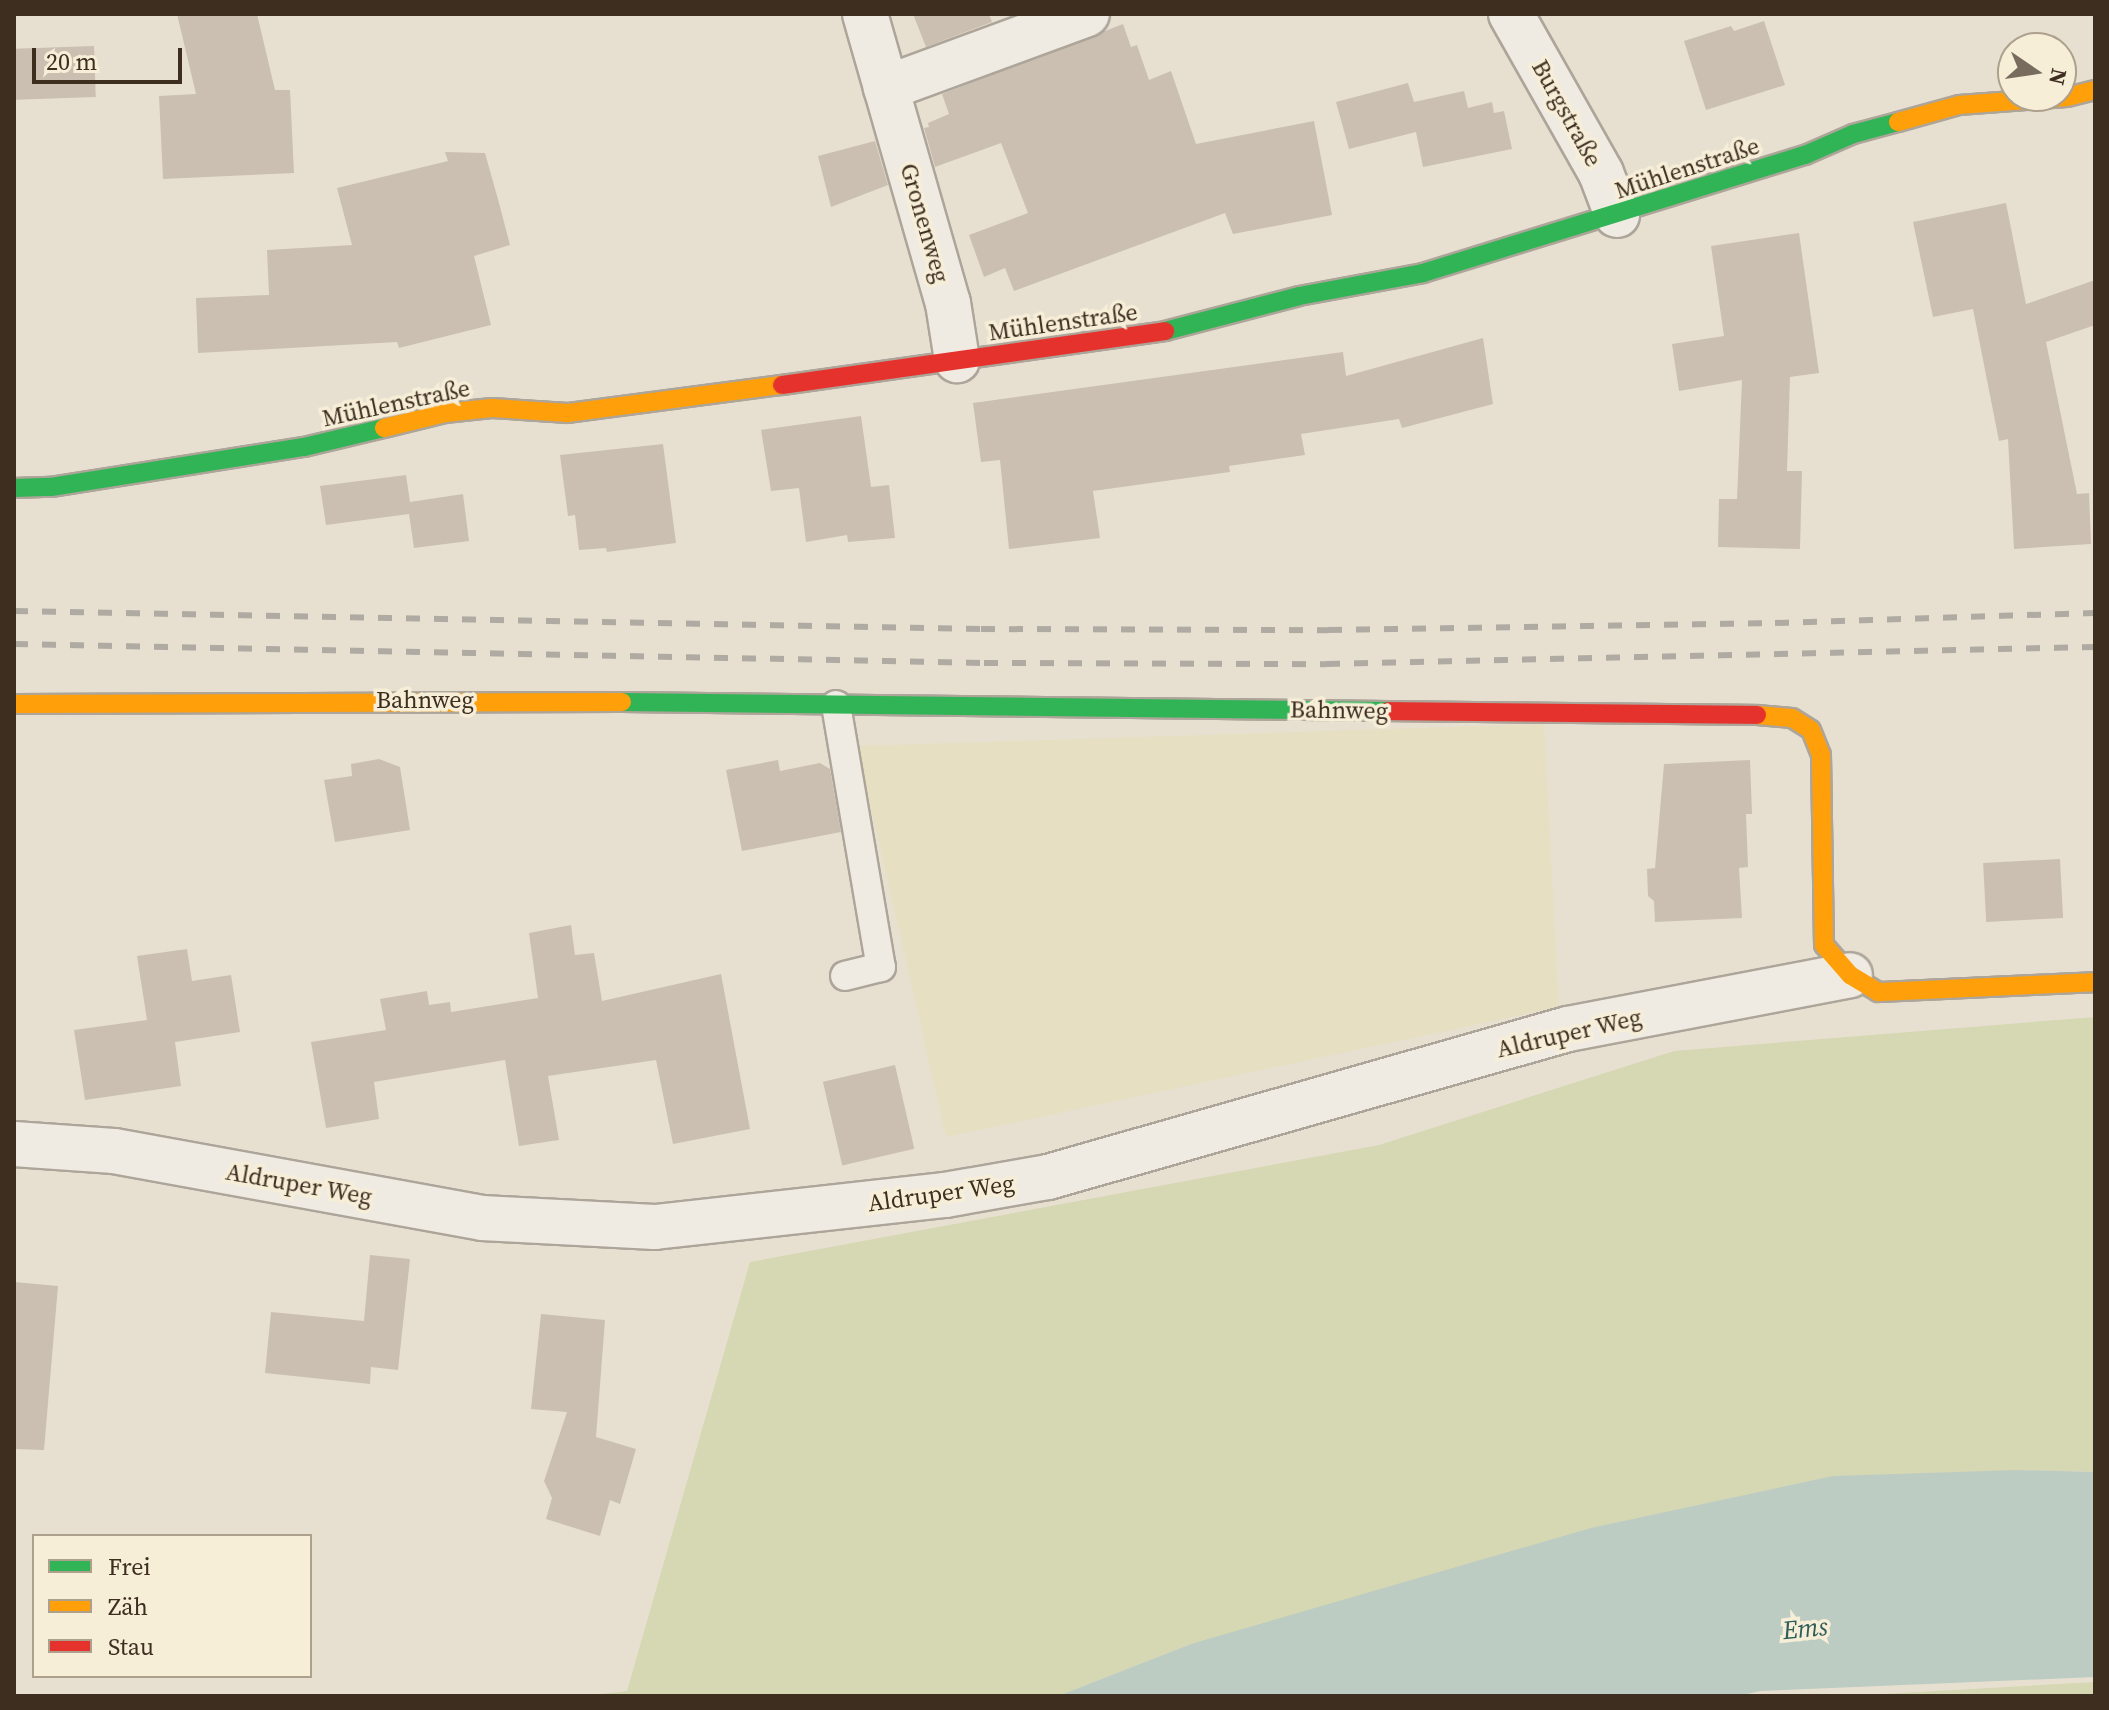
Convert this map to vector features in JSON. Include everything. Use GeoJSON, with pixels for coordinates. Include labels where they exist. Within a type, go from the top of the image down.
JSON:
{"type":"FeatureCollection","features":[{"type":"Feature","properties":{"kind":"street","name":"Gronenweg"},"geometry":{"type":"LineString","coordinates":[[865,14],[948,303],[957,360]]}},
{"type":"Feature","properties":{"kind":"street"},"geometry":{"type":"LineString","coordinates":[[886,88],[1087,14]]}},
{"type":"Feature","properties":{"kind":"street","name":"Burgstraße"},"geometry":{"type":"LineString","coordinates":[[1511,14],[1601,173],[1617,215]]}},
{"type":"Feature","properties":{"kind":"street","name":"Mühlenstraße"},"geometry":{"type":"LineString","coordinates":[[14,488],[51,487],[304,447],[445,413],[492,408],[568,413],[1192,327],[1299,296],[1423,273],[1805,155],[1853,134],[1959,105],[2067,97],[2095,90]]}},
{"type":"Feature","properties":{"kind":"street","name":"Bahnweg"},"geometry":{"type":"LineString","coordinates":[[14,704],[436,700],[1765,715],[1792,718],[1811,730],[1821,755],[1824,945],[1850,975]]}},
{"type":"Feature","properties":{"kind":"street"},"geometry":{"type":"LineString","coordinates":[[1850,975],[1878,992],[2095,982]]}},
{"type":"Feature","properties":{"kind":"street","name":"Aldruper Weg"},"geometry":{"type":"LineString","coordinates":[[14,1144],[114,1151],[482,1218],[655,1227],[945,1195],[1048,1177],[1568,1029],[1850,975]]}},
{"type":"Feature","properties":{"kind":"lane"},"geometry":{"type":"LineString","coordinates":[[836,705],[881,967],[845,976]]}},
{"type":"Feature","properties":{"kind":"shaded area"},"geometry":{"type":"Polygon","coordinates":[[[1544,724],[1559,1007],[946,1137],[857,746],[1544,724]]]}},
{"type":"Feature","properties":{"kind":"green space"},"geometry":{"type":"Polygon","coordinates":[[[2095,1017],[2095,1472],[2018,1470],[1191,1644],[1058,1696],[583,1696],[627,1691],[750,1262],[1379,1145],[1674,1051],[2095,1017]]]}},
{"type":"Feature","properties":{"kind":"green space"},"geometry":{"type":"Polygon","coordinates":[[[2095,1682],[2095,1696],[1847,1696],[2095,1682]]]}},
{"type":"Feature","properties":{"kind":"water","name":"Ems"},"geometry":{"type":"Polygon","coordinates":[[[2018,1470],[2095,1472],[2095,1677],[1760,1691],[1738,1696],[1058,1696],[1191,1644],[1591,1528],[1833,1476],[2018,1470]]]}},
{"type":"Feature","properties":{"kind":"building"},"geometry":{"type":"Polygon","coordinates":[[[177,14],[257,14],[275,90],[290,90],[294,173],[163,179],[159,96],[196,94],[177,14]]]}},
{"type":"Feature","properties":{"kind":"building"},"geometry":{"type":"Polygon","coordinates":[[[913,14],[989,14],[992,22],[926,47],[913,14]]]}},
{"type":"Feature","properties":{"kind":"building"},"geometry":{"type":"Polygon","coordinates":[[[1764,21],[1785,85],[1706,110],[1684,41],[1731,26],[1734,31],[1764,21]]]}},
{"type":"Feature","properties":{"kind":"building"},"geometry":{"type":"Polygon","coordinates":[[[1123,24],[1131,47],[1137,45],[1149,80],[1171,71],[1196,144],[1314,121],[1332,215],[1233,234],[1225,213],[1014,291],[1005,268],[984,277],[969,235],[1028,213],[1001,143],[935,167],[924,128],[929,127],[928,123],[949,114],[942,94],[1123,24]]]}},
{"type":"Feature","properties":{"kind":"building"},"geometry":{"type":"Polygon","coordinates":[[[94,46],[96,97],[16,100],[14,49],[94,46]]]}},
{"type":"Feature","properties":{"kind":"building"},"geometry":{"type":"Polygon","coordinates":[[[1408,83],[1414,102],[1464,91],[1468,108],[1492,102],[1494,113],[1504,111],[1512,149],[1423,167],[1416,132],[1349,149],[1336,102],[1408,83]]]}},
{"type":"Feature","properties":{"kind":"building"},"geometry":{"type":"Polygon","coordinates":[[[875,141],[888,185],[831,207],[818,156],[875,141]]]}},
{"type":"Feature","properties":{"kind":"building"},"geometry":{"type":"Polygon","coordinates":[[[445,152],[485,153],[499,203],[510,245],[474,256],[491,325],[399,348],[397,342],[198,353],[196,298],[269,295],[267,250],[352,245],[337,188],[448,161],[445,152]]]}},
{"type":"Feature","properties":{"kind":"building"},"geometry":{"type":"Polygon","coordinates":[[[2006,203],[2026,304],[2095,280],[2095,325],[2046,342],[2077,494],[2089,493],[2091,544],[2014,549],[2008,439],[1999,441],[1973,309],[1933,317],[1913,222],[2006,203]]]}},
{"type":"Feature","properties":{"kind":"building"},"geometry":{"type":"Polygon","coordinates":[[[1799,233],[1819,373],[1790,377],[1787,471],[1802,471],[1800,549],[1718,547],[1719,499],[1737,499],[1742,380],[1679,391],[1672,344],[1724,336],[1711,246],[1799,233]]]}},
{"type":"Feature","properties":{"kind":"building"},"geometry":{"type":"Polygon","coordinates":[[[1483,338],[1493,404],[1402,428],[1399,419],[1301,434],[1305,455],[1229,466],[1230,472],[1093,491],[1100,538],[1009,549],[1000,460],[981,462],[973,403],[1343,352],[1346,376],[1483,338]]]}},
{"type":"Feature","properties":{"kind":"building"},"geometry":{"type":"Polygon","coordinates":[[[861,416],[871,487],[889,485],[895,538],[848,542],[847,535],[806,542],[799,488],[771,491],[761,430],[861,416]]]}},
{"type":"Feature","properties":{"kind":"building"},"geometry":{"type":"Polygon","coordinates":[[[663,444],[676,543],[607,552],[606,548],[579,550],[575,515],[568,516],[560,455],[663,444]]]}},
{"type":"Feature","properties":{"kind":"building"},"geometry":{"type":"Polygon","coordinates":[[[406,475],[410,502],[463,494],[469,541],[414,548],[409,514],[326,525],[320,486],[406,475]]]}},
{"type":"Feature","properties":{"kind":"building"},"geometry":{"type":"Polygon","coordinates":[[[379,759],[400,767],[410,830],[335,842],[324,780],[352,776],[351,764],[379,759]]]}},
{"type":"Feature","properties":{"kind":"building"},"geometry":{"type":"Polygon","coordinates":[[[778,760],[780,771],[820,763],[830,769],[841,832],[742,851],[726,770],[778,760]]]}},
{"type":"Feature","properties":{"kind":"building"},"geometry":{"type":"Polygon","coordinates":[[[1750,760],[1752,814],[1746,814],[1748,867],[1739,868],[1742,918],[1655,922],[1654,901],[1648,896],[1647,869],[1655,868],[1664,764],[1750,760]]]}},
{"type":"Feature","properties":{"kind":"building"},"geometry":{"type":"Polygon","coordinates":[[[2060,859],[2063,918],[1986,922],[1983,863],[2060,859]]]}},
{"type":"Feature","properties":{"kind":"building"},"geometry":{"type":"Polygon","coordinates":[[[571,925],[575,955],[594,953],[602,1001],[721,974],[750,1129],[673,1144],[656,1060],[548,1076],[559,1140],[519,1146],[505,1060],[374,1082],[379,1119],[326,1128],[311,1042],[386,1030],[380,999],[427,991],[429,1005],[450,1002],[451,1012],[538,998],[529,933],[571,925]]]}},
{"type":"Feature","properties":{"kind":"building"},"geometry":{"type":"Polygon","coordinates":[[[187,949],[192,981],[231,975],[240,1032],[175,1042],[181,1086],[85,1100],[74,1030],[147,1020],[137,956],[187,949]]]}},
{"type":"Feature","properties":{"kind":"building"},"geometry":{"type":"Polygon","coordinates":[[[895,1065],[914,1149],[842,1165],[823,1082],[895,1065]]]}},
{"type":"Feature","properties":{"kind":"building"},"geometry":{"type":"Polygon","coordinates":[[[370,1255],[410,1259],[398,1370],[371,1367],[370,1384],[265,1373],[271,1312],[364,1321],[370,1255]]]}},
{"type":"Feature","properties":{"kind":"building"},"geometry":{"type":"Polygon","coordinates":[[[14,1282],[58,1286],[44,1450],[14,1449],[14,1282]]]}},
{"type":"Feature","properties":{"kind":"building"},"geometry":{"type":"Polygon","coordinates":[[[541,1314],[605,1320],[596,1437],[636,1449],[620,1504],[610,1500],[600,1536],[546,1519],[552,1498],[544,1481],[567,1412],[531,1409],[541,1314]]]}},
{"type":"Feature","properties":{"kind":"railway"},"geometry":{"type":"LineString","coordinates":[[14,611],[981,629],[1328,630],[1775,623],[2095,613]]}},
{"type":"Feature","properties":{"kind":"railway"},"geometry":{"type":"LineString","coordinates":[[14,644],[984,663],[1326,664],[2095,647]]}},
{"type":"Feature","properties":{"kind":"traffic: fast"},"geometry":{"type":"LineString","coordinates":[[1165,331],[1299,296],[1423,273],[1805,155],[1853,134],[1898,122]]}},
{"type":"Feature","properties":{"kind":"traffic: fast"},"geometry":{"type":"LineString","coordinates":[[14,488],[51,487],[304,447],[384,428]]}},
{"type":"Feature","properties":{"kind":"traffic: fast"},"geometry":{"type":"LineString","coordinates":[[622,702],[1388,711]]}},
{"type":"Feature","properties":{"kind":"traffic: slow"},"geometry":{"type":"LineString","coordinates":[[1898,122],[1959,105],[2067,97],[2095,90]]}},
{"type":"Feature","properties":{"kind":"traffic: slow"},"geometry":{"type":"LineString","coordinates":[[384,428],[445,413],[492,408],[568,413],[782,385]]}},
{"type":"Feature","properties":{"kind":"traffic: slow"},"geometry":{"type":"LineString","coordinates":[[14,704],[622,702]]}},
{"type":"Feature","properties":{"kind":"traffic: slow"},"geometry":{"type":"LineString","coordinates":[[1757,715],[1792,718],[1811,730],[1821,755],[1824,945],[1850,975],[1878,992],[2095,982]]}},
{"type":"Feature","properties":{"kind":"traffic: jam"},"geometry":{"type":"LineString","coordinates":[[782,385],[1165,331]]}},
{"type":"Feature","properties":{"kind":"traffic: jam"},"geometry":{"type":"LineString","coordinates":[[1388,711],[1757,715]]}}]}
